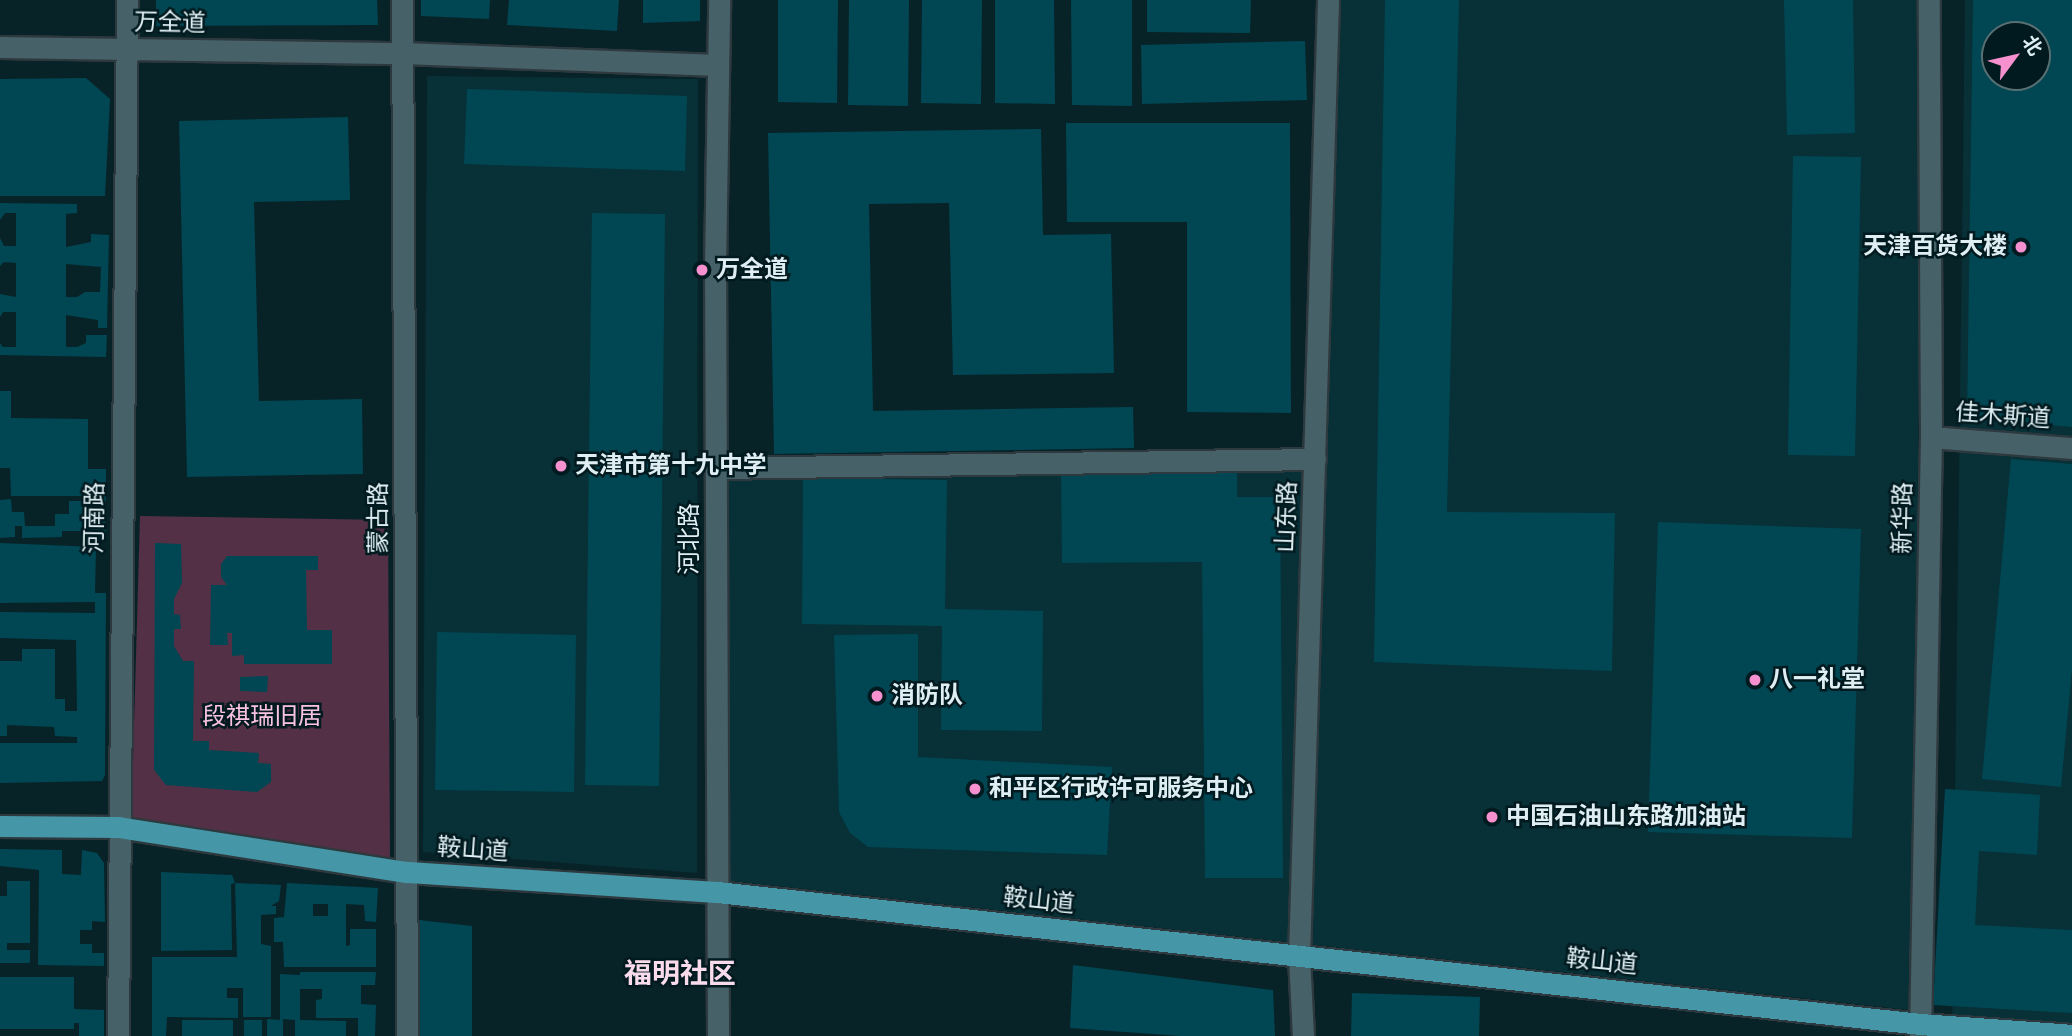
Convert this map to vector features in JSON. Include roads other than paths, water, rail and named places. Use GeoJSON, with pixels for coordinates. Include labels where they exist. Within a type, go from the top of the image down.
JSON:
{"type":"FeatureCollection","features":[{"type":"Feature","properties":{"kind":"main road","name":"鞍山道"},"geometry":{"type":"LineString","coordinates":[[0,826],[118,827],[407,872],[717,892],[1299,956],[1920,1030],[2072,1035]]}},
{"type":"Feature","properties":{"kind":"street","name":"河南路"},"geometry":{"type":"LineString","coordinates":[[117,1036],[127,0]]}},
{"type":"Feature","properties":{"kind":"street","name":"蒙古路"},"geometry":{"type":"LineString","coordinates":[[402,0],[407,1036]]}},
{"type":"Feature","properties":{"kind":"street","name":"河北路"},"geometry":{"type":"LineString","coordinates":[[718,1036],[716,468],[719,0]]}},
{"type":"Feature","properties":{"kind":"street","name":"山东路"},"geometry":{"type":"LineString","coordinates":[[1303,1036],[1299,956],[1328,0]]}},
{"type":"Feature","properties":{"kind":"street","name":"新华路"},"geometry":{"type":"LineString","coordinates":[[1920,1030],[1931,437],[1929,0]]}},
{"type":"Feature","properties":{"kind":"street","name":"万全道"},"geometry":{"type":"LineString","coordinates":[[0,47],[403,52],[718,65]]}},
{"type":"Feature","properties":{"kind":"street","name":"佳木斯道"},"geometry":{"type":"LineString","coordinates":[[1931,437],[2072,448]]}},
{"type":"Feature","properties":{"kind":"street"},"geometry":{"type":"LineString","coordinates":[[716,468],[1315,459]]}},
{"type":"Feature","properties":{"kind":"place","name":"天津百货大楼"},"geometry":{"type":"Point","coordinates":[2021,247]}},
{"type":"Feature","properties":{"kind":"place","name":"万全道"},"geometry":{"type":"Point","coordinates":[702,270]}},
{"type":"Feature","properties":{"kind":"place","name":"天津市第十九中学"},"geometry":{"type":"Point","coordinates":[561,466]}},
{"type":"Feature","properties":{"kind":"place","name":"八一礼堂"},"geometry":{"type":"Point","coordinates":[1755,680]}},
{"type":"Feature","properties":{"kind":"place","name":"消防队"},"geometry":{"type":"Point","coordinates":[877,696]}},
{"type":"Feature","properties":{"kind":"place","name":"和平区行政许可服务中心"},"geometry":{"type":"Point","coordinates":[975,789]}},
{"type":"Feature","properties":{"kind":"place","name":"中国石油山东路加油站"},"geometry":{"type":"Point","coordinates":[1492,817]}},
{"type":"Feature","properties":{"kind":"district","name":"福明社区"},"geometry":{"type":"Point","coordinates":[680,974]}},
{"type":"Feature","properties":{"kind":"park label","name":"段祺瑞旧居"},"geometry":{"type":"Point","coordinates":[262,717]}}]}
